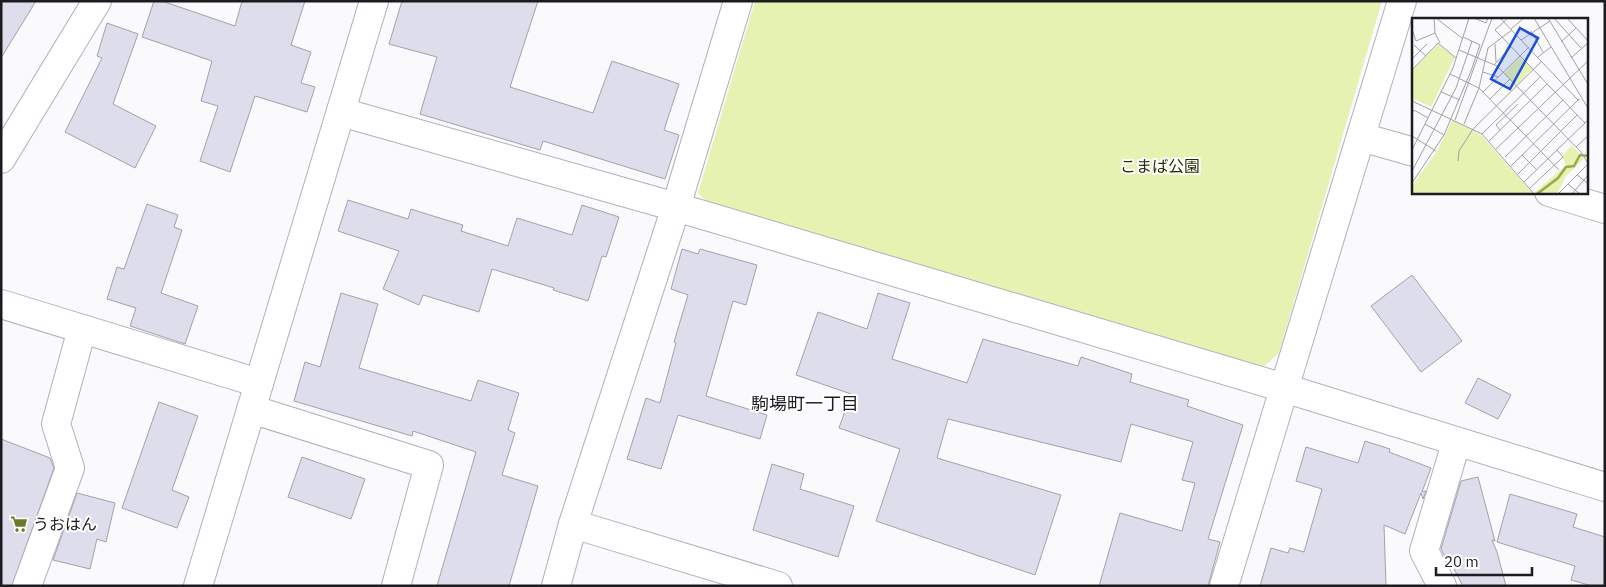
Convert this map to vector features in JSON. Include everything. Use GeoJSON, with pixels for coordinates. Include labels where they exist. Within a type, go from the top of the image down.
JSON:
{"type":"FeatureCollection","features":[{"type":"Feature","properties":{"kind":"street"},"geometry":{"type":"LineString","coordinates":[[1,160],[97,1]]}},
{"type":"Feature","properties":{"kind":"street"},"geometry":{"type":"LineString","coordinates":[[198,586],[374,1]]}},
{"type":"Feature","properties":{"kind":"street"},"geometry":{"type":"LineString","coordinates":[[556,586],[573,524],[676,207],[738,1]]}},
{"type":"Feature","properties":{"kind":"street"},"geometry":{"type":"LineString","coordinates":[[1224,586],[1402,1]]}},
{"type":"Feature","properties":{"kind":"street"},"geometry":{"type":"LineString","coordinates":[[341,112],[676,207],[1284,388],[1456,443],[1605,487]]}},
{"type":"Feature","properties":{"kind":"street"},"geometry":{"type":"LineString","coordinates":[[1361,136],[1412,151]]}},
{"type":"Feature","properties":{"kind":"street"},"geometry":{"type":"LineString","coordinates":[[1555,194],[1605,209]]}},
{"type":"Feature","properties":{"kind":"street"},"geometry":{"type":"LineString","coordinates":[[1,304],[259,383]]}},
{"type":"Feature","properties":{"kind":"street"},"geometry":{"type":"LineString","coordinates":[[27,586],[70,468],[56,424],[82,329]]}},
{"type":"Feature","properties":{"kind":"street"},"geometry":{"type":"LineString","coordinates":[[252,409],[429,465],[396,586]]}},
{"type":"Feature","properties":{"kind":"street"},"geometry":{"type":"LineString","coordinates":[[1442,586],[1424,550],[1456,443]]}},
{"type":"Feature","properties":{"kind":"street"},"geometry":{"type":"LineString","coordinates":[[573,524],[778,586]]}},
{"type":"Feature","properties":{"kind":"green space","name":"こまば公園"},"geometry":{"type":"Polygon","coordinates":[[[755,1],[1382,1],[1279,353],[1262,368],[707,202],[698,193],[755,1]]]}},
{"type":"Feature","properties":{"kind":"building"},"geometry":{"type":"Polygon","coordinates":[[[1,1],[36,1],[1,58],[1,1]]]}},
{"type":"Feature","properties":{"kind":"building"},"geometry":{"type":"Polygon","coordinates":[[[154,1],[162,1],[235,26],[242,1],[305,1],[291,45],[311,52],[301,83],[315,87],[307,112],[255,96],[230,172],[200,161],[218,106],[201,101],[212,61],[142,37],[154,1]]]}},
{"type":"Feature","properties":{"kind":"building"},"geometry":{"type":"Polygon","coordinates":[[[402,1],[538,1],[510,87],[593,113],[612,61],[679,84],[664,130],[679,135],[665,179],[543,141],[540,150],[420,114],[437,57],[389,44],[402,1]]]}},
{"type":"Feature","properties":{"kind":"building"},"geometry":{"type":"Polygon","coordinates":[[[107,23],[138,34],[113,104],[156,126],[135,168],[65,132],[102,58],[97,56],[107,23]]]}},
{"type":"Feature","properties":{"kind":"building"},"geometry":{"type":"Polygon","coordinates":[[[348,200],[408,219],[411,209],[463,225],[461,231],[508,246],[517,218],[572,235],[582,205],[619,217],[606,257],[602,256],[588,301],[553,290],[554,288],[492,269],[479,312],[423,295],[419,305],[383,289],[399,251],[338,231],[348,200]]]}},
{"type":"Feature","properties":{"kind":"building"},"geometry":{"type":"Polygon","coordinates":[[[147,204],[178,215],[174,227],[182,230],[161,293],[198,306],[185,344],[130,326],[136,308],[107,299],[117,267],[124,269],[147,204]]]}},
{"type":"Feature","properties":{"kind":"building"},"geometry":{"type":"Polygon","coordinates":[[[682,249],[698,254],[700,249],[757,265],[746,305],[733,301],[706,396],[767,415],[760,439],[678,415],[661,469],[627,459],[646,398],[660,403],[676,343],[674,342],[688,295],[671,289],[682,249]]]}},
{"type":"Feature","properties":{"kind":"building"},"geometry":{"type":"Polygon","coordinates":[[[1412,275],[1462,341],[1421,372],[1371,306],[1412,275]]]}},
{"type":"Feature","properties":{"kind":"building"},"geometry":{"type":"Polygon","coordinates":[[[341,293],[378,304],[359,368],[471,401],[478,380],[519,393],[508,430],[515,433],[502,475],[538,486],[509,586],[437,586],[476,452],[413,431],[412,436],[294,401],[305,362],[320,367],[341,293]]]}},
{"type":"Feature","properties":{"kind":"building"},"geometry":{"type":"Polygon","coordinates":[[[878,293],[910,303],[892,359],[967,383],[983,339],[1078,366],[1081,357],[1132,374],[1130,382],[1189,400],[1187,406],[1243,425],[1208,539],[1220,542],[1208,586],[1099,586],[1120,513],[1182,531],[1195,483],[1182,480],[1193,442],[1131,424],[1121,462],[948,419],[937,458],[1061,495],[1035,575],[876,521],[900,449],[839,428],[851,394],[796,375],[818,312],[867,329],[878,293]]]}},
{"type":"Feature","properties":{"kind":"building"},"geometry":{"type":"Polygon","coordinates":[[[1478,378],[1511,395],[1498,419],[1465,403],[1478,378]]]}},
{"type":"Feature","properties":{"kind":"building"},"geometry":{"type":"Polygon","coordinates":[[[159,402],[198,416],[172,490],[189,497],[177,528],[122,508],[159,402]]]}},
{"type":"Feature","properties":{"kind":"building","name":"うおはん"},"geometry":{"type":"Polygon","coordinates":[[[1,439],[50,458],[54,468],[12,586],[1,586],[1,439]]]}},
{"type":"Feature","properties":{"kind":"building"},"geometry":{"type":"Polygon","coordinates":[[[1365,441],[1390,449],[1389,452],[1431,468],[1422,492],[1426,491],[1423,499],[1421,493],[1405,534],[1384,525],[1386,586],[1260,586],[1271,548],[1288,553],[1290,548],[1304,552],[1322,489],[1296,481],[1306,447],[1358,463],[1365,441]]]}},
{"type":"Feature","properties":{"kind":"building"},"geometry":{"type":"Polygon","coordinates":[[[302,457],[365,479],[351,519],[288,497],[302,457]]]}},
{"type":"Feature","properties":{"kind":"building"},"geometry":{"type":"Polygon","coordinates":[[[772,464],[804,474],[800,489],[854,506],[838,557],[753,530],[772,464]]]}},
{"type":"Feature","properties":{"kind":"building"},"geometry":{"type":"Polygon","coordinates":[[[1478,477],[1495,541],[1492,540],[1506,586],[1463,586],[1447,556],[1445,557],[1441,549],[1461,481],[1478,477]]]}},
{"type":"Feature","properties":{"kind":"building"},"geometry":{"type":"Polygon","coordinates":[[[77,493],[115,503],[106,542],[97,539],[90,569],[53,560],[77,493]]]}},
{"type":"Feature","properties":{"kind":"building"},"geometry":{"type":"Polygon","coordinates":[[[1510,494],[1577,514],[1573,527],[1605,537],[1605,586],[1592,586],[1571,580],[1575,566],[1497,542],[1510,494]]]}},
{"type":"Feature","properties":{"kind":"place","name":"うおはん"},"geometry":{"type":"Point","coordinates":[19,524]}},
{"type":"Feature","properties":{"kind":"district","name":"駒場町一丁目"},"geometry":{"type":"Point","coordinates":[805,403]}}]}
